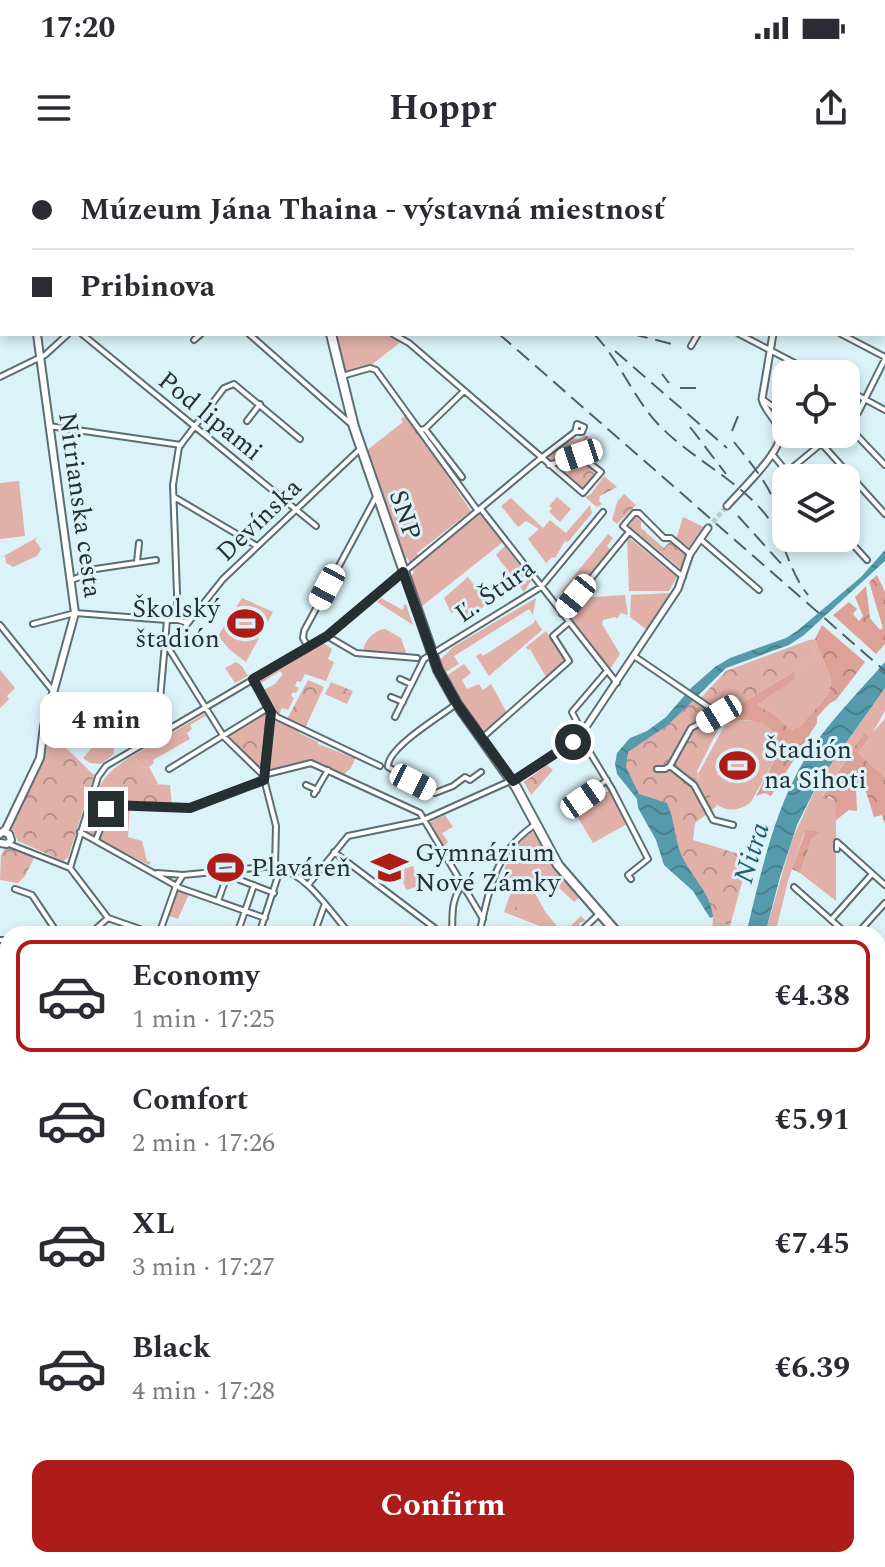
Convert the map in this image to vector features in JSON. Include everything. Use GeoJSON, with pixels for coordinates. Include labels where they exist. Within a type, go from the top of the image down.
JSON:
{"type":"FeatureCollection","features":[{"type":"Feature","properties":{"kind":"main road","name":"Nitrianska cesta"},"geometry":{"type":"LineString","coordinates":[[0,854],[10,822],[40,758],[44,726],[75,613],[37,336]]}},
{"type":"Feature","properties":{"kind":"main road","name":"SNP"},"geometry":{"type":"LineString","coordinates":[[331,336],[361,449],[433,655],[457,704],[510,782],[558,865],[611,926]]}},
{"type":"Feature","properties":{"kind":"street"},"geometry":{"type":"LineString","coordinates":[[0,377],[40,357],[66,336]]}},
{"type":"Feature","properties":{"kind":"street","name":"Pod lipami"},"geometry":{"type":"LineString","coordinates":[[84,336],[316,526]]}},
{"type":"Feature","properties":{"kind":"street"},"geometry":{"type":"LineString","coordinates":[[194,340],[199,336]]}},
{"type":"Feature","properties":{"kind":"street"},"geometry":{"type":"LineString","coordinates":[[251,336],[354,427]]}},
{"type":"Feature","properties":{"kind":"street"},"geometry":{"type":"LineString","coordinates":[[397,336],[409,343],[549,465],[583,493],[601,472],[579,455],[549,465]]}},
{"type":"Feature","properties":{"kind":"street"},"geometry":{"type":"LineString","coordinates":[[691,346],[697,336]]}},
{"type":"Feature","properties":{"kind":"street"},"geometry":{"type":"LineString","coordinates":[[743,336],[789,360]]}},
{"type":"Feature","properties":{"kind":"street"},"geometry":{"type":"LineString","coordinates":[[727,506],[779,443],[780,431],[762,399],[773,336]]}},
{"type":"Feature","properties":{"kind":"street"},"geometry":{"type":"LineString","coordinates":[[845,336],[885,358],[860,409]]}},
{"type":"Feature","properties":{"kind":"street"},"geometry":{"type":"LineString","coordinates":[[341,376],[370,368],[376,370],[479,510],[617,683]]}},
{"type":"Feature","properties":{"kind":"street"},"geometry":{"type":"LineString","coordinates":[[178,620],[173,485],[181,445],[224,388],[234,384],[300,439]]}},
{"type":"Feature","properties":{"kind":"street"},"geometry":{"type":"LineString","coordinates":[[422,430],[464,391]]}},
{"type":"Feature","properties":{"kind":"street"},"geometry":{"type":"LineString","coordinates":[[860,396],[885,410]]}},
{"type":"Feature","properties":{"kind":"street"},"geometry":{"type":"LineString","coordinates":[[762,399],[772,406]]}},
{"type":"Feature","properties":{"kind":"street"},"geometry":{"type":"LineString","coordinates":[[247,421],[260,404]]}},
{"type":"Feature","properties":{"kind":"street"},"geometry":{"type":"LineString","coordinates":[[49,426],[181,445]]}},
{"type":"Feature","properties":{"kind":"street"},"geometry":{"type":"LineString","coordinates":[[422,430],[462,477]]}},
{"type":"Feature","properties":{"kind":"street"},"geometry":{"type":"LineString","coordinates":[[70,868],[98,777],[106,766],[327,636],[575,432]]}},
{"type":"Feature","properties":{"kind":"street"},"geometry":{"type":"LineString","coordinates":[[860,438],[885,465]]}},
{"type":"Feature","properties":{"kind":"street"},"geometry":{"type":"LineString","coordinates":[[797,464],[817,448]]}},
{"type":"Feature","properties":{"kind":"street"},"geometry":{"type":"LineString","coordinates":[[826,448],[885,514]]}},
{"type":"Feature","properties":{"kind":"street","name":"Devínska"},"geometry":{"type":"LineString","coordinates":[[166,648],[223,579],[361,449]]}},
{"type":"Feature","properties":{"kind":"street"},"geometry":{"type":"LineString","coordinates":[[772,454],[780,464]]}},
{"type":"Feature","properties":{"kind":"street"},"geometry":{"type":"LineString","coordinates":[[308,647],[303,638],[304,631],[377,495]]}},
{"type":"Feature","properties":{"kind":"street"},"geometry":{"type":"LineString","coordinates":[[174,497],[257,546]]}},
{"type":"Feature","properties":{"kind":"street","name":"Ľ. Štúra"},"geometry":{"type":"LineString","coordinates":[[433,655],[541,587],[603,512]]}},
{"type":"Feature","properties":{"kind":"street"},"geometry":{"type":"LineString","coordinates":[[683,577],[623,526],[637,513],[664,538],[671,538],[690,554]]}},
{"type":"Feature","properties":{"kind":"street"},"geometry":{"type":"LineString","coordinates":[[308,885],[350,835],[424,819],[510,782],[580,736],[677,592],[690,554],[708,528]]}},
{"type":"Feature","properties":{"kind":"street"},"geometry":{"type":"LineString","coordinates":[[561,614],[629,532]]}},
{"type":"Feature","properties":{"kind":"street"},"geometry":{"type":"LineString","coordinates":[[700,539],[759,590]]}},
{"type":"Feature","properties":{"kind":"street"},"geometry":{"type":"LineString","coordinates":[[137,562],[139,543]]}},
{"type":"Feature","properties":{"kind":"street"},"geometry":{"type":"LineString","coordinates":[[860,552],[867,560]]}},
{"type":"Feature","properties":{"kind":"street"},"geometry":{"type":"LineString","coordinates":[[71,580],[80,577],[82,571],[156,560]]}},
{"type":"Feature","properties":{"kind":"street"},"geometry":{"type":"LineString","coordinates":[[392,582],[408,585]]}},
{"type":"Feature","properties":{"kind":"street"},"geometry":{"type":"LineString","coordinates":[[33,624],[75,613],[188,623]]}},
{"type":"Feature","properties":{"kind":"street"},"geometry":{"type":"LineString","coordinates":[[160,700],[167,620]]}},
{"type":"Feature","properties":{"kind":"street"},"geometry":{"type":"LineString","coordinates":[[482,738],[569,661],[553,636],[568,623]]}},
{"type":"Feature","properties":{"kind":"street"},"geometry":{"type":"LineString","coordinates":[[1,629],[53,691]]}},
{"type":"Feature","properties":{"kind":"street"},"geometry":{"type":"LineString","coordinates":[[327,636],[356,653],[417,658]]}},
{"type":"Feature","properties":{"kind":"street"},"geometry":{"type":"LineString","coordinates":[[166,648],[224,737],[264,778]]}},
{"type":"Feature","properties":{"kind":"street"},"geometry":{"type":"LineString","coordinates":[[395,717],[424,659],[433,655]]}},
{"type":"Feature","properties":{"kind":"street"},"geometry":{"type":"LineString","coordinates":[[634,656],[719,714],[691,728],[670,766],[657,769]]}},
{"type":"Feature","properties":{"kind":"street"},"geometry":{"type":"LineString","coordinates":[[585,729],[578,724],[572,712],[606,672]]}},
{"type":"Feature","properties":{"kind":"street"},"geometry":{"type":"LineString","coordinates":[[253,679],[270,710],[264,778],[276,826],[275,866],[278,876],[262,926]]}},
{"type":"Feature","properties":{"kind":"street"},"geometry":{"type":"LineString","coordinates":[[400,679],[411,684]]}},
{"type":"Feature","properties":{"kind":"street"},"geometry":{"type":"LineString","coordinates":[[391,697],[403,702]]}},
{"type":"Feature","properties":{"kind":"street"},"geometry":{"type":"LineString","coordinates":[[457,704],[395,749],[387,760],[388,767],[435,793],[465,777],[470,780],[481,772]]}},
{"type":"Feature","properties":{"kind":"street"},"geometry":{"type":"LineString","coordinates":[[169,769],[270,710]]}},
{"type":"Feature","properties":{"kind":"street"},"geometry":{"type":"LineString","coordinates":[[270,710],[380,766]]}},
{"type":"Feature","properties":{"kind":"street"},"geometry":{"type":"LineString","coordinates":[[580,736],[648,859],[628,875],[631,879]]}},
{"type":"Feature","properties":{"kind":"street"},"geometry":{"type":"LineString","coordinates":[[96,840],[106,807],[111,805],[190,808],[311,763],[418,812],[483,919]]}},
{"type":"Feature","properties":{"kind":"street"},"geometry":{"type":"LineString","coordinates":[[670,766],[694,785],[713,820],[733,825]]}},
{"type":"Feature","properties":{"kind":"street"},"geometry":{"type":"LineString","coordinates":[[306,785],[316,792],[328,770]]}},
{"type":"Feature","properties":{"kind":"street"},"geometry":{"type":"LineString","coordinates":[[568,810],[607,780]]}},
{"type":"Feature","properties":{"kind":"street"},"geometry":{"type":"LineString","coordinates":[[481,926],[505,852],[515,839],[536,824]]}},
{"type":"Feature","properties":{"kind":"street"},"geometry":{"type":"LineString","coordinates":[[80,832],[176,886],[265,918]]}},
{"type":"Feature","properties":{"kind":"street"},"geometry":{"type":"LineString","coordinates":[[4,839],[70,868],[108,918],[132,926]]}},
{"type":"Feature","properties":{"kind":"street"},"geometry":{"type":"LineString","coordinates":[[837,849],[837,842],[885,885]]}},
{"type":"Feature","properties":{"kind":"street"},"geometry":{"type":"LineString","coordinates":[[334,852],[432,926]]}},
{"type":"Feature","properties":{"kind":"street"},"geometry":{"type":"LineString","coordinates":[[157,873],[228,873],[275,866],[289,870],[308,885],[343,926]]}},
{"type":"Feature","properties":{"kind":"street"},"geometry":{"type":"LineString","coordinates":[[228,873],[274,893]]}},
{"type":"Feature","properties":{"kind":"street"},"geometry":{"type":"LineString","coordinates":[[218,901],[228,873]]}},
{"type":"Feature","properties":{"kind":"street"},"geometry":{"type":"LineString","coordinates":[[831,920],[872,873]]}},
{"type":"Feature","properties":{"kind":"street"},"geometry":{"type":"LineString","coordinates":[[160,926],[183,875]]}},
{"type":"Feature","properties":{"kind":"street"},"geometry":{"type":"LineString","coordinates":[[240,926],[254,885]]}},
{"type":"Feature","properties":{"kind":"street"},"geometry":{"type":"LineString","coordinates":[[451,926],[450,917],[462,885]]}},
{"type":"Feature","properties":{"kind":"street"},"geometry":{"type":"LineString","coordinates":[[794,888],[838,926]]}},
{"type":"Feature","properties":{"kind":"street"},"geometry":{"type":"LineString","coordinates":[[15,889],[32,895],[53,926]]}},
{"type":"Feature","properties":{"kind":"street"},"geometry":{"type":"LineString","coordinates":[[864,926],[885,903]]}},
{"type":"Feature","properties":{"kind":"street"},"geometry":{"type":"LineString","coordinates":[[317,926],[325,906]]}},
{"type":"Feature","properties":{"kind":"street"},"geometry":{"type":"LineString","coordinates":[[587,926],[600,914]]}},
{"type":"Feature","properties":{"kind":"street"},"geometry":{"type":"LineString","coordinates":[[99,926],[108,918]]}},
{"type":"Feature","properties":{"kind":"green space"},"geometry":{"type":"Polygon","coordinates":[[[335,336],[392,336],[402,341],[370,366],[348,373],[343,368],[335,336]]]}},
{"type":"Feature","properties":{"kind":"green space"},"geometry":{"type":"Polygon","coordinates":[[[405,416],[471,511],[417,553],[418,556],[410,563],[407,557],[404,562],[366,451],[403,422],[401,419],[405,416]]]}},
{"type":"Feature","properties":{"kind":"green space"},"geometry":{"type":"Polygon","coordinates":[[[586,435],[591,439],[579,453],[582,461],[596,475],[581,490],[579,484],[546,457],[572,438],[579,439],[586,435]]]}},
{"type":"Feature","properties":{"kind":"green space"},"geometry":{"type":"Polygon","coordinates":[[[604,476],[617,487],[600,496],[602,504],[597,507],[585,497],[591,494],[604,476]]]}},
{"type":"Feature","properties":{"kind":"green space"},"geometry":{"type":"Polygon","coordinates":[[[19,481],[25,536],[0,539],[0,483],[19,481]]]}},
{"type":"Feature","properties":{"kind":"green space"},"geometry":{"type":"Polygon","coordinates":[[[624,494],[636,505],[617,524],[612,520],[617,502],[624,494]]]}},
{"type":"Feature","properties":{"kind":"green space"},"geometry":{"type":"Polygon","coordinates":[[[557,497],[571,509],[560,522],[549,512],[552,508],[549,506],[557,497]]]}},
{"type":"Feature","properties":{"kind":"green space"},"geometry":{"type":"Polygon","coordinates":[[[511,498],[543,528],[550,520],[566,533],[590,505],[592,513],[568,542],[565,541],[555,558],[546,563],[528,539],[539,529],[526,521],[518,527],[501,506],[511,498]]]}},
{"type":"Feature","properties":{"kind":"green space"},"geometry":{"type":"Polygon","coordinates":[[[478,514],[503,542],[421,607],[410,576],[414,573],[412,567],[478,514]]]}},
{"type":"Feature","properties":{"kind":"green space"},"geometry":{"type":"Polygon","coordinates":[[[636,516],[641,521],[641,528],[664,548],[671,540],[686,554],[681,569],[629,526],[636,516]]]}},
{"type":"Feature","properties":{"kind":"green space"},"geometry":{"type":"Polygon","coordinates":[[[683,517],[704,527],[689,547],[676,539],[683,517]]]}},
{"type":"Feature","properties":{"kind":"green space"},"geometry":{"type":"Polygon","coordinates":[[[608,534],[613,538],[607,546],[612,551],[580,590],[573,585],[566,594],[571,600],[561,592],[608,534]]]}},
{"type":"Feature","properties":{"kind":"green space"},"geometry":{"type":"Polygon","coordinates":[[[627,536],[677,577],[669,591],[629,591],[627,536]]]}},
{"type":"Feature","properties":{"kind":"green space"},"geometry":{"type":"Polygon","coordinates":[[[38,537],[35,540],[41,549],[37,556],[13,567],[6,563],[5,556],[0,558],[38,537]]]}},
{"type":"Feature","properties":{"kind":"green space"},"geometry":{"type":"Polygon","coordinates":[[[505,546],[531,581],[524,592],[496,555],[505,546]]]}},
{"type":"Feature","properties":{"kind":"green space"},"geometry":{"type":"Polygon","coordinates":[[[877,575],[885,592],[885,644],[876,654],[833,615],[849,602],[857,609],[853,614],[859,621],[863,616],[855,597],[866,586],[870,618],[880,630],[883,628],[869,582],[877,575]]]}},
{"type":"Feature","properties":{"kind":"green space"},"geometry":{"type":"Polygon","coordinates":[[[468,577],[487,603],[469,621],[457,610],[451,613],[444,598],[468,577]]]}},
{"type":"Feature","properties":{"kind":"green space"},"geometry":{"type":"Polygon","coordinates":[[[670,593],[647,630],[630,617],[631,595],[670,593]]]}},
{"type":"Feature","properties":{"kind":"green space"},"geometry":{"type":"Polygon","coordinates":[[[625,595],[628,615],[621,613],[617,619],[603,620],[602,624],[620,654],[610,669],[565,612],[577,598],[625,595]]]}},
{"type":"Feature","properties":{"kind":"green space","name":"Školský štadión"},"geometry":{"type":"Polygon","coordinates":[[[242,598],[273,612],[246,662],[218,636],[242,598]]]}},
{"type":"Feature","properties":{"kind":"green space"},"geometry":{"type":"Polygon","coordinates":[[[381,598],[403,610],[406,604],[413,625],[377,602],[381,598]]]}},
{"type":"Feature","properties":{"kind":"green space"},"geometry":{"type":"Polygon","coordinates":[[[536,598],[533,615],[529,609],[454,656],[459,664],[444,673],[439,661],[453,647],[536,598]]]}},
{"type":"Feature","properties":{"kind":"green space"},"geometry":{"type":"Polygon","coordinates":[[[535,619],[542,630],[489,676],[476,656],[481,653],[483,656],[534,623],[535,619]]]}},
{"type":"Feature","properties":{"kind":"green space"},"geometry":{"type":"Polygon","coordinates":[[[822,625],[865,662],[836,700],[817,717],[817,723],[771,796],[765,793],[756,796],[775,759],[777,737],[758,722],[742,720],[719,729],[714,720],[796,670],[794,680],[757,705],[772,713],[792,731],[800,726],[828,693],[830,685],[828,671],[815,639],[822,625]]]}},
{"type":"Feature","properties":{"kind":"green space"},"geometry":{"type":"Polygon","coordinates":[[[385,629],[401,638],[407,655],[364,650],[371,636],[385,629]]]}},
{"type":"Feature","properties":{"kind":"green space"},"geometry":{"type":"Polygon","coordinates":[[[546,631],[565,661],[547,679],[526,647],[546,631]]]}},
{"type":"Feature","properties":{"kind":"green space"},"geometry":{"type":"Polygon","coordinates":[[[815,639],[828,671],[830,685],[821,702],[792,732],[772,713],[757,705],[793,680],[796,670],[815,652],[809,640],[815,639]]]}},
{"type":"Feature","properties":{"kind":"green space"},"geometry":{"type":"Polygon","coordinates":[[[809,640],[815,652],[796,670],[722,715],[722,722],[697,771],[717,806],[695,823],[693,840],[749,857],[730,926],[713,917],[674,847],[628,780],[623,761],[625,752],[666,721],[687,697],[697,702],[726,671],[809,640]]]}},
{"type":"Feature","properties":{"kind":"green space"},"geometry":{"type":"Polygon","coordinates":[[[322,642],[332,649],[328,659],[334,662],[326,681],[305,674],[301,682],[297,681],[295,686],[299,688],[291,696],[294,698],[288,710],[282,708],[278,716],[261,691],[275,684],[283,674],[280,671],[260,686],[258,679],[322,642]]]}},
{"type":"Feature","properties":{"kind":"green space"},"geometry":{"type":"Polygon","coordinates":[[[236,662],[248,676],[235,683],[225,668],[236,662]]]}},
{"type":"Feature","properties":{"kind":"green space"},"geometry":{"type":"Polygon","coordinates":[[[464,664],[471,673],[462,680],[467,689],[479,684],[483,690],[491,684],[507,713],[485,731],[481,731],[460,702],[446,676],[464,664]]]}},
{"type":"Feature","properties":{"kind":"green space"},"geometry":{"type":"Polygon","coordinates":[[[0,670],[15,688],[0,708],[0,670]]]}},
{"type":"Feature","properties":{"kind":"green space"},"geometry":{"type":"Polygon","coordinates":[[[308,680],[324,687],[306,726],[302,728],[287,719],[308,680]]]}},
{"type":"Feature","properties":{"kind":"green space"},"geometry":{"type":"Polygon","coordinates":[[[331,682],[353,691],[347,704],[325,694],[331,682]]]}},
{"type":"Feature","properties":{"kind":"green space"},"geometry":{"type":"Polygon","coordinates":[[[885,688],[885,711],[873,732],[885,719],[885,777],[858,753],[870,737],[864,732],[822,796],[836,800],[836,901],[800,873],[812,838],[804,834],[777,926],[767,926],[792,840],[819,781],[885,688]]]}},
{"type":"Feature","properties":{"kind":"green space"},"geometry":{"type":"Polygon","coordinates":[[[263,713],[270,716],[263,775],[224,737],[263,713]]]}},
{"type":"Feature","properties":{"kind":"green space"},"geometry":{"type":"Polygon","coordinates":[[[207,715],[190,725],[192,729],[187,733],[190,739],[153,760],[149,767],[158,784],[153,784],[134,755],[207,715]]]}},
{"type":"Feature","properties":{"kind":"green space"},"geometry":{"type":"Polygon","coordinates":[[[273,717],[318,744],[352,757],[354,755],[351,768],[343,775],[314,762],[270,770],[265,768],[273,717]]]}},
{"type":"Feature","properties":{"kind":"green space","name":"Štadión na Sihoti"},"geometry":{"type":"Polygon","coordinates":[[[755,720],[767,725],[777,737],[775,759],[751,802],[742,808],[725,809],[705,792],[698,774],[725,725],[732,721],[755,720]]]}},
{"type":"Feature","properties":{"kind":"green space"},"geometry":{"type":"Polygon","coordinates":[[[864,732],[870,737],[858,753],[885,777],[885,824],[882,815],[874,817],[863,782],[856,787],[857,811],[849,810],[836,820],[835,800],[829,796],[826,799],[822,797],[864,732]]]}},
{"type":"Feature","properties":{"kind":"green space"},"geometry":{"type":"Polygon","coordinates":[[[113,733],[114,754],[101,764],[90,763],[83,758],[97,742],[104,741],[106,734],[113,733]]]}},
{"type":"Feature","properties":{"kind":"green space"},"geometry":{"type":"Polygon","coordinates":[[[47,735],[61,743],[94,775],[68,858],[63,861],[18,841],[10,824],[42,759],[47,735]]]}},
{"type":"Feature","properties":{"kind":"green space"},"geometry":{"type":"Polygon","coordinates":[[[134,755],[153,784],[170,785],[172,806],[104,803],[96,837],[85,831],[92,805],[105,778],[134,755]]]}},
{"type":"Feature","properties":{"kind":"green space"},"geometry":{"type":"Polygon","coordinates":[[[547,765],[553,770],[531,795],[524,782],[547,765]]]}},
{"type":"Feature","properties":{"kind":"green space"},"geometry":{"type":"Polygon","coordinates":[[[609,791],[627,824],[593,843],[574,811],[609,791]]]}},
{"type":"Feature","properties":{"kind":"green space"},"geometry":{"type":"Polygon","coordinates":[[[112,806],[130,807],[128,837],[142,841],[147,861],[151,862],[149,865],[98,839],[102,836],[109,813],[106,813],[112,806]]]}},
{"type":"Feature","properties":{"kind":"green space"},"geometry":{"type":"Polygon","coordinates":[[[445,815],[453,827],[442,833],[448,842],[444,846],[430,822],[445,815]]]}},
{"type":"Feature","properties":{"kind":"green space"},"geometry":{"type":"Polygon","coordinates":[[[806,830],[820,832],[812,838],[800,873],[792,869],[806,830]]]}},
{"type":"Feature","properties":{"kind":"green space"},"geometry":{"type":"Polygon","coordinates":[[[531,832],[536,833],[553,865],[580,897],[574,902],[549,878],[534,892],[557,926],[539,926],[504,912],[513,886],[500,882],[515,849],[531,832]]]}},
{"type":"Feature","properties":{"kind":"green space"},"geometry":{"type":"Polygon","coordinates":[[[13,846],[35,856],[18,883],[0,880],[1,855],[5,848],[13,846]]]}},
{"type":"Feature","properties":{"kind":"green space"},"geometry":{"type":"Polygon","coordinates":[[[413,866],[419,886],[406,890],[399,870],[413,866]]]}},
{"type":"Feature","properties":{"kind":"green space"},"geometry":{"type":"Polygon","coordinates":[[[521,889],[534,892],[541,905],[541,923],[513,914],[521,889]]]}},
{"type":"Feature","properties":{"kind":"green space"},"geometry":{"type":"Polygon","coordinates":[[[178,891],[189,894],[178,919],[169,916],[178,891]]]}},
{"type":"Feature","properties":{"kind":"green space"},"geometry":{"type":"Polygon","coordinates":[[[581,916],[586,921],[570,926],[581,916]]]}},
{"type":"Feature","properties":{"kind":"green space"},"geometry":{"type":"Polygon","coordinates":[[[713,917],[730,926],[712,926],[713,917]]]}},
{"type":"Feature","properties":{"kind":"water"},"geometry":{"type":"Polygon","coordinates":[[[885,550],[885,561],[804,635],[789,645],[726,668],[668,725],[628,752],[626,767],[639,794],[667,803],[681,854],[708,900],[713,917],[710,918],[693,891],[664,865],[656,840],[638,808],[637,799],[617,774],[617,753],[630,738],[647,731],[666,717],[691,688],[715,667],[797,631],[861,577],[885,550]]]}},
{"type":"Feature","properties":{"kind":"water"},"geometry":{"type":"Polygon","coordinates":[[[885,662],[885,688],[819,781],[797,825],[767,926],[748,926],[772,835],[790,786],[816,742],[885,662]]]}},
{"type":"Feature","properties":{"kind":"tunnel"},"geometry":{"type":"LineString","coordinates":[[708,528],[727,506]]}},
{"type":"Feature","properties":{"kind":"railway"},"geometry":{"type":"LineString","coordinates":[[501,336],[885,671]]}},
{"type":"Feature","properties":{"kind":"railway"},"geometry":{"type":"LineString","coordinates":[[596,336],[658,424],[730,481],[769,519],[796,577],[808,595]]}},
{"type":"Feature","properties":{"kind":"railway"},"geometry":{"type":"LineString","coordinates":[[640,336],[672,344]]}},
{"type":"Feature","properties":{"kind":"railway"},"geometry":{"type":"LineString","coordinates":[[615,351],[727,448]]}},
{"type":"Feature","properties":{"kind":"railway"},"geometry":{"type":"LineString","coordinates":[[662,374],[669,383]]}},
{"type":"Feature","properties":{"kind":"railway"},"geometry":{"type":"LineString","coordinates":[[680,388],[704,388]]}},
{"type":"Feature","properties":{"kind":"railway"},"geometry":{"type":"LineString","coordinates":[[732,431],[741,409]]}},
{"type":"Feature","properties":{"kind":"railway"},"geometry":{"type":"LineString","coordinates":[[690,427],[726,474]]}},
{"type":"Feature","properties":{"kind":"railway"},"geometry":{"type":"LineString","coordinates":[[734,442],[772,497]]}},
{"type":"Feature","properties":{"kind":"railway"},"geometry":{"type":"LineString","coordinates":[[738,516],[786,569]]}},
{"type":"Feature","properties":{"kind":"place","name":"Školský štadión"},"geometry":{"type":"Point","coordinates":[246,624]}},
{"type":"Feature","properties":{"kind":"place","name":"Štadión na Sihoti"},"geometry":{"type":"Point","coordinates":[738,765]}},
{"type":"Feature","properties":{"kind":"place","name":"Plaváreň"},"geometry":{"type":"Point","coordinates":[225,868]}},
{"type":"Feature","properties":{"kind":"place","name":"Gymnázium Nové Zámky"},"geometry":{"type":"Point","coordinates":[389,868]}},
{"type":"Feature","properties":{"kind":"route"},"geometry":{"type":"LineString","coordinates":[[106,809],[111,805],[190,808],[264,780],[271,712],[253,679],[327,636],[403,572],[438,670],[457,704],[513,781],[573,742]]}},
{"type":"Feature","properties":{"kind":"water label","name":"Nitra"},"geometry":{"type":"Point","coordinates":[752,853]}}]}
